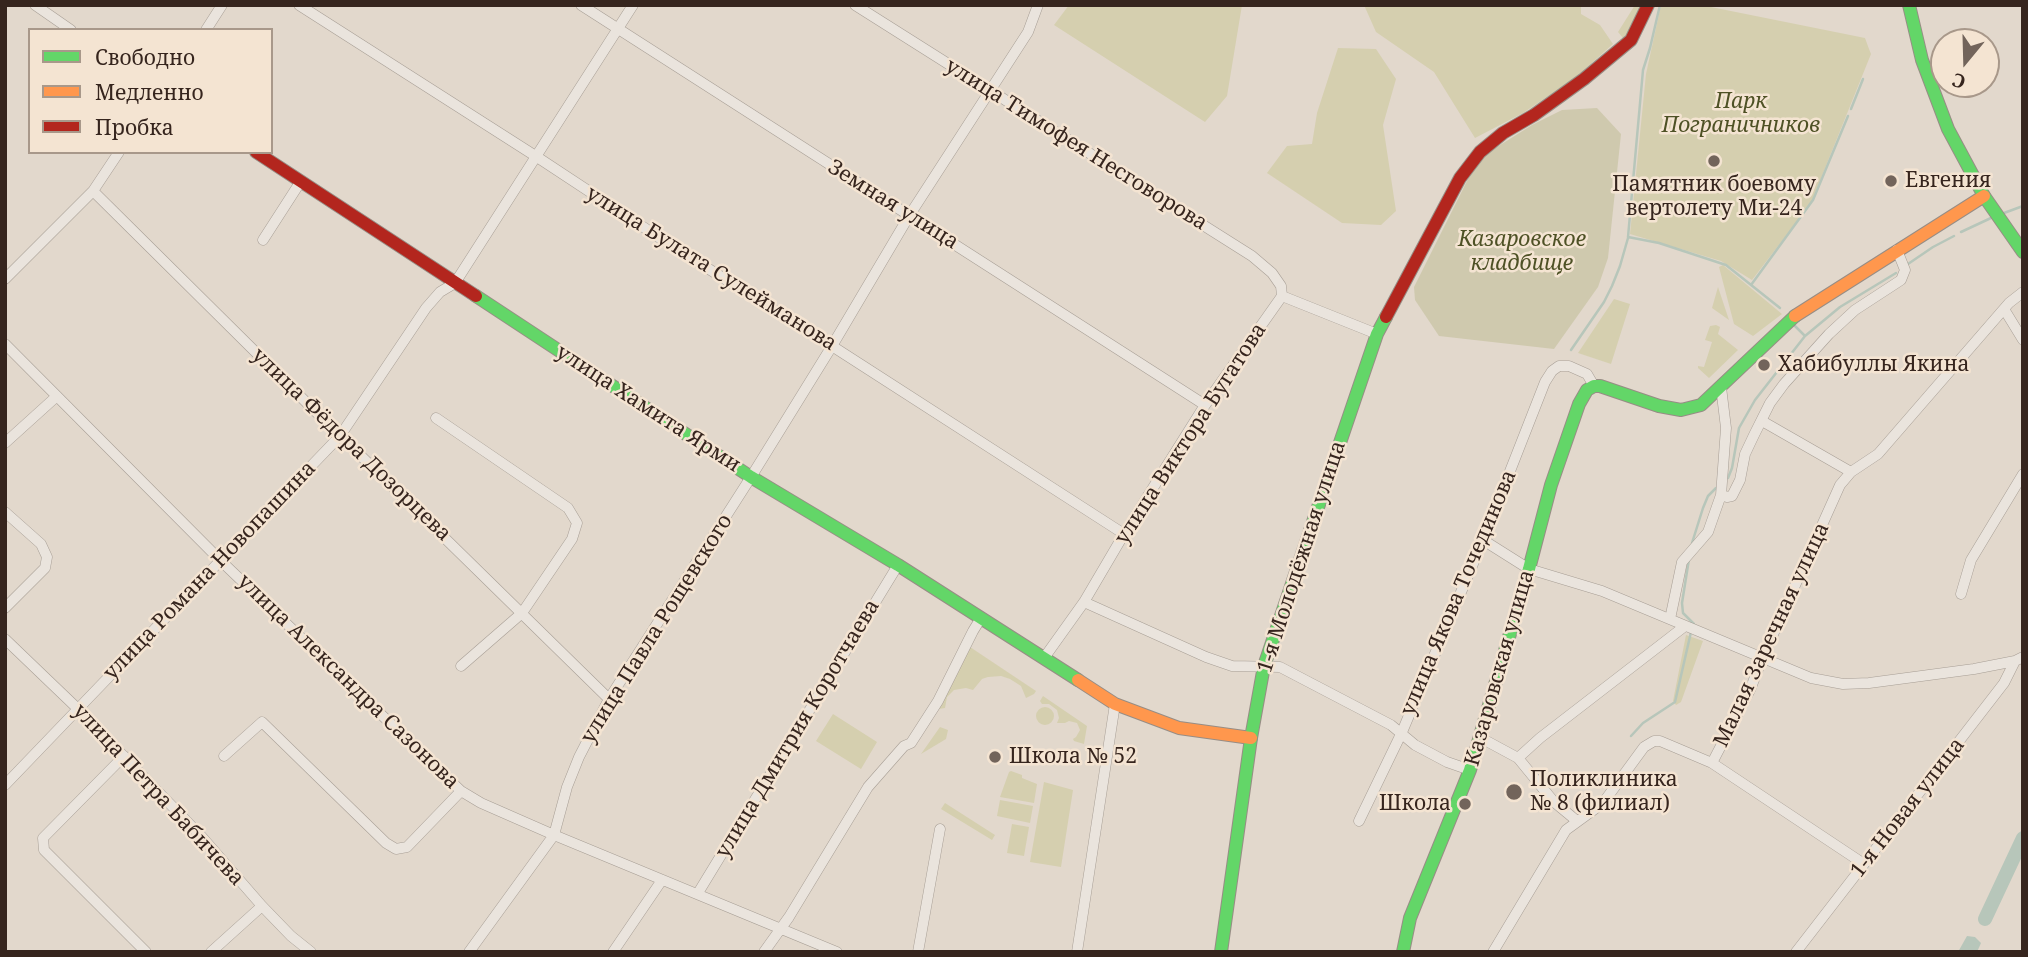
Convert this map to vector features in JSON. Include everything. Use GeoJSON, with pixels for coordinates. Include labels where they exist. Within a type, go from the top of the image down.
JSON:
{"type":"FeatureCollection","features":[{"type":"Feature","properties":{"kind":"street"},"geometry":{"type":"LineString","coordinates":[[36,5],[69,28]]}},
{"type":"Feature","properties":{"kind":"street"},"geometry":{"type":"LineString","coordinates":[[207,28],[222,5]]}},
{"type":"Feature","properties":{"kind":"street","name":"улица Булата Сулейманова"},"geometry":{"type":"LineString","coordinates":[[299,5],[1124,534]]}},
{"type":"Feature","properties":{"kind":"street","name":"Земная улица"},"geometry":{"type":"LineString","coordinates":[[581,5],[1205,405]]}},
{"type":"Feature","properties":{"kind":"street","name":"улица Романа Новопашина"},"geometry":{"type":"LineString","coordinates":[[5,785],[340,436],[426,308],[440,292],[455,282],[633,5]]}},
{"type":"Feature","properties":{"kind":"street","name":"улица Тимофея Несговорова"},"geometry":{"type":"LineString","coordinates":[[855,5],[1252,256],[1272,272],[1281,286],[1282,296]]}},
{"type":"Feature","properties":{"kind":"street","name":"улица Павла Рощевского"},"geometry":{"type":"LineString","coordinates":[[469,952],[554,835],[567,787],[579,757],[609,699],[751,477],[909,216],[1028,32],[1038,5]]}},
{"type":"Feature","properties":{"kind":"street","name":"1-я Молодёжная улица"},"geometry":{"type":"LineString","coordinates":[[1221,952],[1251,738],[1264,666],[1377,334],[1460,178],[1480,152],[1503,133],[1534,115],[1584,79],[1631,40],[1648,5]]}},
{"type":"Feature","properties":{"kind":"street"},"geometry":{"type":"LineString","coordinates":[[1909,5],[1933,93],[1953,140],[1984,196],[2023,252]]}},
{"type":"Feature","properties":{"kind":"street"},"geometry":{"type":"LineString","coordinates":[[5,279],[93,191],[118,154]]}},
{"type":"Feature","properties":{"kind":"street","name":"улица Хамита Ярми"},"geometry":{"type":"LineString","coordinates":[[259,154],[751,477],[898,565],[1115,704],[1179,727],[1251,738]]}},
{"type":"Feature","properties":{"kind":"street"},"geometry":{"type":"LineString","coordinates":[[263,240],[301,181]]}},
{"type":"Feature","properties":{"kind":"street","name":"улица Фёдора Дозорцева"},"geometry":{"type":"LineString","coordinates":[[93,191],[609,699]]}},
{"type":"Feature","properties":{"kind":"street"},"geometry":{"type":"LineString","coordinates":[[1594,386],[1681,410],[1701,405],[1792,318],[1984,196]]}},
{"type":"Feature","properties":{"kind":"street"},"geometry":{"type":"LineString","coordinates":[[1721,495],[1732,496],[1735,491],[1745,454],[1770,403],[1784,384],[1829,334],[1855,310],[1905,275],[1897,250]]}},
{"type":"Feature","properties":{"kind":"street","name":"Малая Заречная улица"},"geometry":{"type":"LineString","coordinates":[[1493,952],[1566,830],[1603,803],[1644,747],[1654,741],[1660,741],[1712,763],[1750,690],[1840,485],[1851,472],[1878,454],[2004,309],[2023,292]]}},
{"type":"Feature","properties":{"kind":"street"},"geometry":{"type":"LineString","coordinates":[[1282,296],[1377,334]]}},
{"type":"Feature","properties":{"kind":"street","name":"улица Виктора Бугатова"},"geometry":{"type":"LineString","coordinates":[[1044,659],[1084,602],[1205,405],[1282,296]]}},
{"type":"Feature","properties":{"kind":"street"},"geometry":{"type":"LineString","coordinates":[[2004,309],[2023,340]]}},
{"type":"Feature","properties":{"kind":"street","name":"улица Александра Сазонова"},"geometry":{"type":"LineString","coordinates":[[5,344],[220,560],[461,791],[481,803],[554,835],[837,952]]}},
{"type":"Feature","properties":{"kind":"street","name":"улица Якова Точединова"},"geometry":{"type":"LineString","coordinates":[[1359,821],[1402,732],[1483,540],[1545,382],[1559,366],[1569,366],[1581,370],[1594,386]]}},
{"type":"Feature","properties":{"kind":"street","name":"Казаровская улица"},"geometry":{"type":"LineString","coordinates":[[1403,952],[1410,918],[1481,738],[1551,485],[1579,404],[1587,390],[1594,386]]}},
{"type":"Feature","properties":{"kind":"street"},"geometry":{"type":"LineString","coordinates":[[1670,619],[1682,562],[1708,532],[1721,495],[1726,428],[1721,387]]}},
{"type":"Feature","properties":{"kind":"street"},"geometry":{"type":"LineString","coordinates":[[5,443],[57,396]]}},
{"type":"Feature","properties":{"kind":"street"},"geometry":{"type":"LineString","coordinates":[[436,418],[568,508],[577,523],[572,539],[523,613],[461,666]]}},
{"type":"Feature","properties":{"kind":"street"},"geometry":{"type":"LineString","coordinates":[[1762,421],[1851,472]]}},
{"type":"Feature","properties":{"kind":"street"},"geometry":{"type":"LineString","coordinates":[[1961,594],[1971,560],[2023,474]]}},
{"type":"Feature","properties":{"kind":"street"},"geometry":{"type":"LineString","coordinates":[[5,512],[41,544],[47,557],[45,568],[5,608]]}},
{"type":"Feature","properties":{"kind":"street"},"geometry":{"type":"LineString","coordinates":[[1483,540],[1529,569],[1602,591],[1811,678],[1843,684],[1869,683],[1974,670],[2019,659]]}},
{"type":"Feature","properties":{"kind":"street","name":"улица Дмитрия Коротчаева"},"geometry":{"type":"LineString","coordinates":[[698,893],[898,565]]}},
{"type":"Feature","properties":{"kind":"street"},"geometry":{"type":"LineString","coordinates":[[1084,602],[1232,666],[1280,667],[1402,732],[1415,745],[1447,762],[1470,770]]}},
{"type":"Feature","properties":{"kind":"street"},"geometry":{"type":"LineString","coordinates":[[764,952],[868,787],[904,746],[911,743],[939,701],[981,618]]}},
{"type":"Feature","properties":{"kind":"street"},"geometry":{"type":"LineString","coordinates":[[1518,758],[1685,626]]}},
{"type":"Feature","properties":{"kind":"street","name":"улица Петра Бабичева"},"geometry":{"type":"LineString","coordinates":[[5,639],[124,756],[202,837],[262,906],[311,952]]}},
{"type":"Feature","properties":{"kind":"street","name":"1-я Новая улица"},"geometry":{"type":"LineString","coordinates":[[1796,952],[1997,693],[2019,659]]}},
{"type":"Feature","properties":{"kind":"street"},"geometry":{"type":"LineString","coordinates":[[1077,952],[1115,704]]}},
{"type":"Feature","properties":{"kind":"street"},"geometry":{"type":"LineString","coordinates":[[224,756],[262,722],[386,843],[396,849],[407,847],[461,791]]}},
{"type":"Feature","properties":{"kind":"street"},"geometry":{"type":"LineString","coordinates":[[1481,738],[1518,758],[1554,802],[1577,821]]}},
{"type":"Feature","properties":{"kind":"street"},"geometry":{"type":"LineString","coordinates":[[124,756],[43,838],[44,850],[146,952]]}},
{"type":"Feature","properties":{"kind":"street"},"geometry":{"type":"LineString","coordinates":[[1712,763],[1864,864]]}},
{"type":"Feature","properties":{"kind":"street"},"geometry":{"type":"LineString","coordinates":[[918,952],[940,829]]}},
{"type":"Feature","properties":{"kind":"street"},"geometry":{"type":"LineString","coordinates":[[613,952],[662,880]]}},
{"type":"Feature","properties":{"kind":"street"},"geometry":{"type":"LineString","coordinates":[[211,952],[262,906]]}},
{"type":"Feature","properties":{"kind":"green space"},"geometry":{"type":"Polygon","coordinates":[[[1069,5],[1242,5],[1227,96],[1205,122],[1054,25],[1069,5]]]}},
{"type":"Feature","properties":{"kind":"green space"},"geometry":{"type":"Polygon","coordinates":[[[1364,5],[1581,5],[1581,14],[1600,25],[1613,44],[1575,78],[1523,113],[1475,138],[1434,72],[1376,32],[1364,5]]]}},
{"type":"Feature","properties":{"kind":"green space"},"geometry":{"type":"Polygon","coordinates":[[[1635,5],[1645,5],[1635,25],[1623,38],[1618,32],[1635,5]]]}},
{"type":"Feature","properties":{"kind":"green space","name":"Парк Пограничников"},"geometry":{"type":"Polygon","coordinates":[[[1661,5],[1701,5],[1865,38],[1871,54],[1811,203],[1752,280],[1721,261],[1630,234],[1646,74],[1661,5]]]}},
{"type":"Feature","properties":{"kind":"green space"},"geometry":{"type":"Polygon","coordinates":[[[1338,48],[1376,49],[1396,79],[1383,125],[1396,211],[1381,225],[1342,223],[1267,173],[1287,146],[1312,144],[1317,113],[1338,48]]]}},
{"type":"Feature","properties":{"kind":"green space","name":"Казаровское кладбище"},"geometry":{"type":"Polygon","coordinates":[[[1597,108],[1621,134],[1608,258],[1598,287],[1554,349],[1439,336],[1415,300],[1414,287],[1471,173],[1489,152],[1532,125],[1562,110],[1597,108]]]}},
{"type":"Feature","properties":{"kind":"green space"},"geometry":{"type":"Polygon","coordinates":[[[1723,265],[1782,314],[1753,336],[1734,324],[1719,267],[1723,265]]]}},
{"type":"Feature","properties":{"kind":"green space"},"geometry":{"type":"Polygon","coordinates":[[[1718,287],[1729,320],[1712,308],[1718,287]]]}},
{"type":"Feature","properties":{"kind":"green space"},"geometry":{"type":"Polygon","coordinates":[[[1614,299],[1630,304],[1611,364],[1578,353],[1614,299]]]}},
{"type":"Feature","properties":{"kind":"green space"},"geometry":{"type":"Polygon","coordinates":[[[1710,326],[1720,327],[1718,334],[1738,350],[1709,378],[1698,366],[1704,367],[1712,342],[1705,340],[1710,326]]]}},
{"type":"Feature","properties":{"kind":"green space"},"geometry":{"type":"Polygon","coordinates":[[[1686,635],[1703,641],[1681,702],[1676,705],[1673,701],[1686,635]]]}},
{"type":"Feature","properties":{"kind":"green space"},"geometry":{"type":"Polygon","coordinates":[[[970,647],[1036,691],[1034,694],[1026,698],[1021,686],[1010,679],[1001,676],[988,677],[982,679],[973,690],[954,690],[947,697],[945,708],[939,709],[970,647]]]}},
{"type":"Feature","properties":{"kind":"green space"},"geometry":{"type":"Polygon","coordinates":[[[1043,696],[1087,726],[1084,744],[1073,739],[1080,730],[1077,723],[1057,723],[1057,710],[1049,704],[1042,704],[1040,701],[1043,696]]]}},
{"type":"Feature","properties":{"kind":"green space"},"geometry":{"type":"Polygon","coordinates":[[[1045,707],[1051,710],[1054,716],[1051,722],[1045,725],[1039,722],[1036,716],[1039,710],[1045,707]]]}},
{"type":"Feature","properties":{"kind":"green space"},"geometry":{"type":"Polygon","coordinates":[[[833,714],[877,742],[861,769],[816,741],[833,714]]]}},
{"type":"Feature","properties":{"kind":"green space"},"geometry":{"type":"Polygon","coordinates":[[[940,727],[948,730],[946,739],[921,754],[940,727]]]}},
{"type":"Feature","properties":{"kind":"green space"},"geometry":{"type":"Polygon","coordinates":[[[1011,771],[1037,784],[1034,803],[1000,797],[1011,771]]]}},
{"type":"Feature","properties":{"kind":"green space"},"geometry":{"type":"Polygon","coordinates":[[[1044,782],[1073,790],[1061,867],[1030,862],[1044,782]]]}},
{"type":"Feature","properties":{"kind":"green space"},"geometry":{"type":"Polygon","coordinates":[[[1000,800],[1033,806],[1030,823],[997,816],[1000,800]]]}},
{"type":"Feature","properties":{"kind":"green space"},"geometry":{"type":"Polygon","coordinates":[[[945,803],[995,835],[992,840],[941,809],[945,803]]]}},
{"type":"Feature","properties":{"kind":"green space"},"geometry":{"type":"Polygon","coordinates":[[[1012,824],[1029,827],[1024,856],[1007,853],[1012,824]]]}},
{"type":"Feature","properties":{"kind":"shaded area"},"geometry":{"type":"Polygon","coordinates":[[[1967,936],[1975,937],[1981,943],[1977,952],[1958,952],[1967,936]]]}},
{"type":"Feature","properties":{"kind":"waterway"},"geometry":{"type":"LineString","coordinates":[[1660,5],[1643,70],[1628,237],[1659,243],[1726,265],[1780,308]]}},
{"type":"Feature","properties":{"kind":"waterway"},"geometry":{"type":"LineString","coordinates":[[1851,109],[1863,79]]}},
{"type":"Feature","properties":{"kind":"waterway"},"geometry":{"type":"LineString","coordinates":[[1751,285],[1813,200],[1848,116]]}},
{"type":"Feature","properties":{"kind":"waterway"},"geometry":{"type":"LineString","coordinates":[[2004,213],[2023,206]]}},
{"type":"Feature","properties":{"kind":"waterway"},"geometry":{"type":"LineString","coordinates":[[1961,232],[1991,218]]}},
{"type":"Feature","properties":{"kind":"waterway"},"geometry":{"type":"LineString","coordinates":[[1908,264],[1954,236]]}},
{"type":"Feature","properties":{"kind":"waterway"},"geometry":{"type":"LineString","coordinates":[[1571,350],[1604,302],[1620,266],[1628,238]]}},
{"type":"Feature","properties":{"kind":"waterway"},"geometry":{"type":"LineString","coordinates":[[1728,478],[1739,428],[1755,400],[1805,336],[1840,307],[1896,273]]}},
{"type":"Feature","properties":{"kind":"waterway"},"geometry":{"type":"LineString","coordinates":[[1795,326],[1805,336]]}},
{"type":"Feature","properties":{"kind":"waterway"},"geometry":{"type":"LineString","coordinates":[[1692,543],[1708,496],[1716,488]]}},
{"type":"Feature","properties":{"kind":"waterway"},"geometry":{"type":"LineString","coordinates":[[1689,559],[1682,603],[1683,613],[1694,624]]}},
{"type":"Feature","properties":{"kind":"waterway"},"geometry":{"type":"LineString","coordinates":[[1631,736],[1643,723],[1675,702],[1691,632]]}},
{"type":"Feature","properties":{"kind":"waterway"},"geometry":{"type":"LineString","coordinates":[[1985,919],[2023,838]]}},
{"type":"Feature","properties":{"kind":"traffic: fast"},"geometry":{"type":"LineString","coordinates":[[1909,5],[1922,60],[1948,129],[1984,196],[2023,252]]}},
{"type":"Feature","properties":{"kind":"traffic: fast"},"geometry":{"type":"LineString","coordinates":[[476,296],[751,477],[898,565],[1078,680]]}},
{"type":"Feature","properties":{"kind":"traffic: fast"},"geometry":{"type":"LineString","coordinates":[[1403,952],[1410,918],[1470,770],[1551,485],[1579,404],[1587,390],[1600,386],[1659,406],[1681,410],[1701,405],[1795,316]]}},
{"type":"Feature","properties":{"kind":"traffic: fast"},"geometry":{"type":"LineString","coordinates":[[1221,952],[1251,738],[1264,666],[1377,334],[1386,317]]}},
{"type":"Feature","properties":{"kind":"traffic: slow"},"geometry":{"type":"LineString","coordinates":[[1795,316],[1984,196]]}},
{"type":"Feature","properties":{"kind":"traffic: slow"},"geometry":{"type":"LineString","coordinates":[[1078,680],[1115,704],[1179,728],[1251,738]]}},
{"type":"Feature","properties":{"kind":"traffic: jam"},"geometry":{"type":"LineString","coordinates":[[1386,317],[1460,178],[1480,152],[1503,133],[1534,115],[1584,79],[1631,40],[1648,5]]}},
{"type":"Feature","properties":{"kind":"traffic: jam"},"geometry":{"type":"LineString","coordinates":[[259,154],[476,296]]}},
{"type":"Feature","properties":{"kind":"place","name":"Памятник боевому вертолету Ми-24"},"geometry":{"type":"Point","coordinates":[1714,161]}},
{"type":"Feature","properties":{"kind":"place","name":"Евгения"},"geometry":{"type":"Point","coordinates":[1891,181]}},
{"type":"Feature","properties":{"kind":"place","name":"Хабибуллы Якина"},"geometry":{"type":"Point","coordinates":[1764,365]}},
{"type":"Feature","properties":{"kind":"place","name":"Школа № 52"},"geometry":{"type":"Point","coordinates":[995,757]}},
{"type":"Feature","properties":{"kind":"place","name":"Поликлиника № 8 (филиал)"},"geometry":{"type":"Point","coordinates":[1514,792]}},
{"type":"Feature","properties":{"kind":"place","name":"Школа"},"geometry":{"type":"Point","coordinates":[1465,804]}}]}
